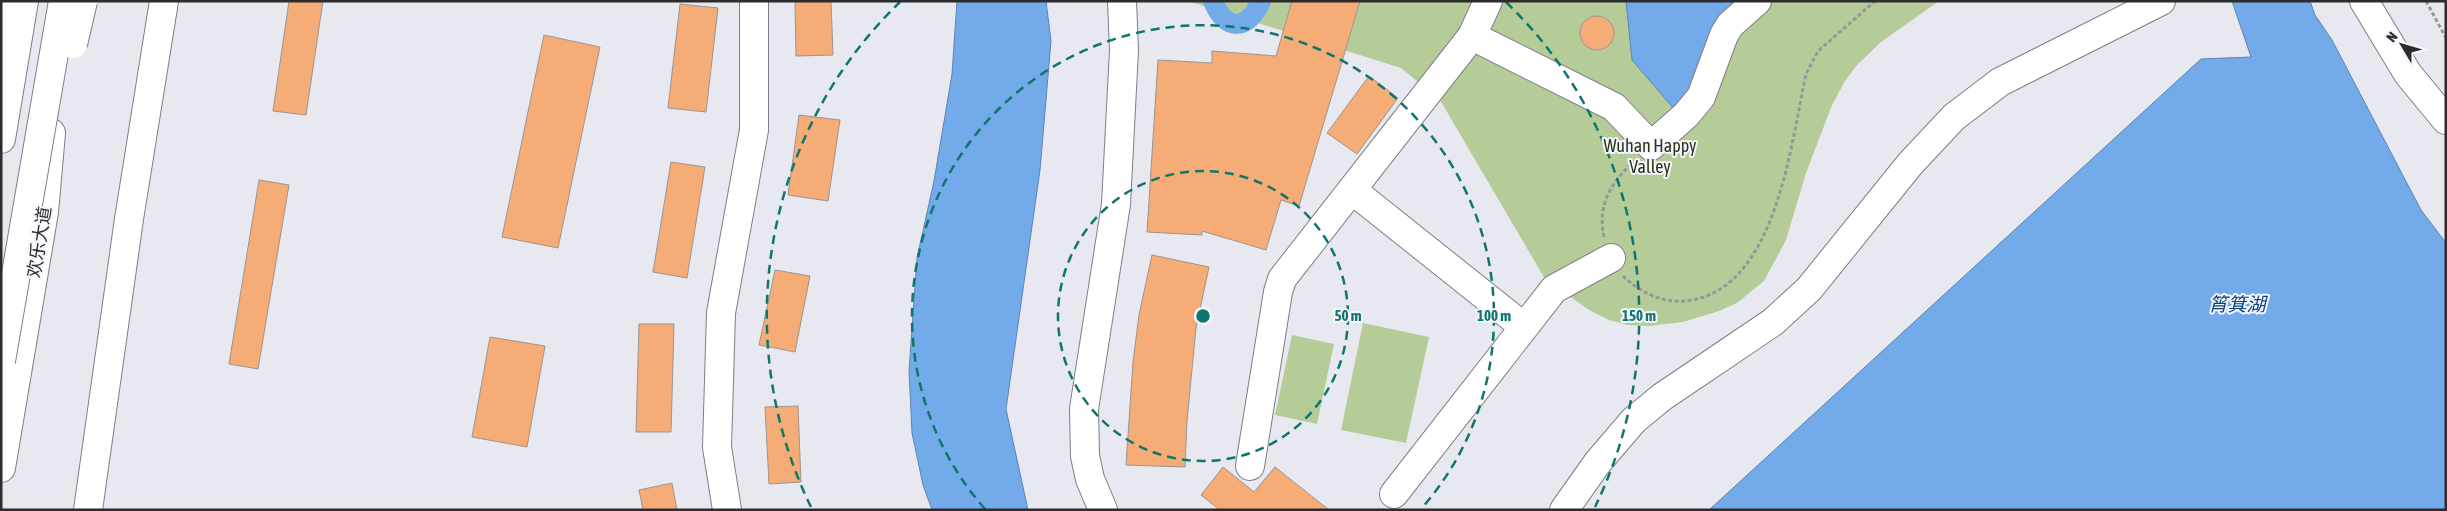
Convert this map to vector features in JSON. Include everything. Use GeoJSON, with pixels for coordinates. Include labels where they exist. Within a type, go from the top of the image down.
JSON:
{"type":"FeatureCollection","features":[{"type":"Feature","properties":{"kind":"main road"},"geometry":{"type":"LineString","coordinates":[[1,34],[7,1]]}},
{"type":"Feature","properties":{"kind":"main road"},"geometry":{"type":"LineString","coordinates":[[1,138],[24,1]]}},
{"type":"Feature","properties":{"kind":"main road","name":"欢乐大道"},"geometry":{"type":"LineString","coordinates":[[1,361],[63,1]]}},
{"type":"Feature","properties":{"kind":"main road","name":"欢乐大道"},"geometry":{"type":"LineString","coordinates":[[1,468],[44,212],[63,1]]}},
{"type":"Feature","properties":{"kind":"main road"},"geometry":{"type":"LineString","coordinates":[[7,330],[83,1]]}},
{"type":"Feature","properties":{"kind":"main road"},"geometry":{"type":"LineString","coordinates":[[88,510],[129,219],[164,1]]}},
{"type":"Feature","properties":{"kind":"main road"},"geometry":{"type":"LineString","coordinates":[[727,510],[717,447],[721,313],[754,130],[754,1]]}},
{"type":"Feature","properties":{"kind":"main road"},"geometry":{"type":"LineString","coordinates":[[1103,510],[1090,479],[1085,456],[1084,408],[1116,204],[1124,50],[1122,1]]}},
{"type":"Feature","properties":{"kind":"main road"},"geometry":{"type":"LineString","coordinates":[[1250,466],[1278,292],[1282,280],[1472,36],[1488,1]]}},
{"type":"Feature","properties":{"kind":"main road"},"geometry":{"type":"LineString","coordinates":[[1472,36],[1614,107],[1651,146],[1686,116],[1701,97],[1724,35],[1730,25],[1757,1]]}},
{"type":"Feature","properties":{"kind":"main road"},"geometry":{"type":"LineString","coordinates":[[1564,510],[1598,462],[1634,420],[1662,397],[1774,322],[1809,289],[1932,138],[1961,111],[2000,82],[2161,1]]}},
{"type":"Feature","properties":{"kind":"main road"},"geometry":{"type":"LineString","coordinates":[[2364,1],[2408,74],[2446,120]]}},
{"type":"Feature","properties":{"kind":"main road"},"geometry":{"type":"LineString","coordinates":[[1352,190],[1524,326]]}},
{"type":"Feature","properties":{"kind":"main road"},"geometry":{"type":"LineString","coordinates":[[1394,494],[1554,289],[1611,258]]}},
{"type":"Feature","properties":{"kind":"path"},"geometry":{"type":"LineString","coordinates":[[1651,146],[1617,178],[1604,202],[1603,230],[1611,258],[1620,272],[1639,289],[1654,296],[1684,302],[1720,289],[1736,276],[1756,252],[1770,224],[1775,208],[1806,74],[1811,62],[1818,51],[1875,1]]}},
{"type":"Feature","properties":{"kind":"path"},"geometry":{"type":"LineString","coordinates":[[2426,1],[2446,38]]}},
{"type":"Feature","properties":{"kind":"green space","name":"Wuhan Happy Valley"},"geometry":{"type":"Polygon","coordinates":[[[1188,1],[1939,1],[1881,42],[1857,65],[1845,81],[1832,105],[1806,173],[1786,240],[1764,281],[1737,303],[1719,311],[1683,322],[1649,326],[1628,325],[1609,320],[1589,310],[1545,279],[1440,100],[1401,68],[1188,1]]]}},
{"type":"Feature","properties":{"kind":"green space"},"geometry":{"type":"Polygon","coordinates":[[[1363,323],[1429,337],[1406,443],[1341,430],[1363,323]]]}},
{"type":"Feature","properties":{"kind":"green space"},"geometry":{"type":"Polygon","coordinates":[[[1292,335],[1334,344],[1317,424],[1275,415],[1292,335]]]}},
{"type":"Feature","properties":{"kind":"water"},"geometry":{"type":"Polygon","coordinates":[[[957,1],[1046,1],[1051,41],[1040,170],[1006,409],[1028,510],[932,510],[923,485],[912,433],[909,371],[917,258],[934,181],[952,74],[957,1]]]}},
{"type":"Feature","properties":{"kind":"water"},"geometry":{"type":"Polygon","coordinates":[[[1626,1],[1744,1],[1696,88],[1675,110],[1632,60],[1626,1]]]}},
{"type":"Feature","properties":{"kind":"water","name":"筲箕湖"},"geometry":{"type":"Polygon","coordinates":[[[2232,1],[2310,1],[2315,15],[2332,40],[2421,210],[2446,243],[2446,510],[1709,510],[2201,59],[2251,57],[2232,1]]]}},
{"type":"Feature","properties":{"kind":"building"},"geometry":{"type":"Polygon","coordinates":[[[289,1],[323,1],[306,115],[273,111],[289,1]]]}},
{"type":"Feature","properties":{"kind":"building"},"geometry":{"type":"Polygon","coordinates":[[[795,1],[831,1],[833,55],[796,56],[795,1]]]}},
{"type":"Feature","properties":{"kind":"building"},"geometry":{"type":"Polygon","coordinates":[[[1292,1],[1360,1],[1299,206],[1281,200],[1266,250],[1202,231],[1202,235],[1147,232],[1158,60],[1212,63],[1212,51],[1276,56],[1292,1]]]}},
{"type":"Feature","properties":{"kind":"building"},"geometry":{"type":"Polygon","coordinates":[[[680,4],[718,8],[706,112],[668,108],[680,4]]]}},
{"type":"Feature","properties":{"kind":"building"},"geometry":{"type":"Polygon","coordinates":[[[1597,16],[1609,21],[1614,33],[1609,45],[1597,50],[1585,45],[1580,33],[1585,21],[1597,16]]]}},
{"type":"Feature","properties":{"kind":"building"},"geometry":{"type":"Polygon","coordinates":[[[544,35],[600,47],[558,248],[502,237],[544,35]]]}},
{"type":"Feature","properties":{"kind":"building"},"geometry":{"type":"Polygon","coordinates":[[[1369,76],[1398,98],[1357,154],[1327,133],[1369,76]]]}},
{"type":"Feature","properties":{"kind":"building"},"geometry":{"type":"Polygon","coordinates":[[[799,115],[840,120],[828,201],[788,195],[799,115]]]}},
{"type":"Feature","properties":{"kind":"building"},"geometry":{"type":"Polygon","coordinates":[[[671,162],[705,167],[687,278],[653,272],[671,162]]]}},
{"type":"Feature","properties":{"kind":"building"},"geometry":{"type":"Polygon","coordinates":[[[259,180],[289,185],[258,369],[229,364],[259,180]]]}},
{"type":"Feature","properties":{"kind":"building"},"geometry":{"type":"Polygon","coordinates":[[[1152,255],[1209,267],[1196,328],[1187,421],[1185,467],[1126,465],[1133,362],[1139,315],[1152,255]]]}},
{"type":"Feature","properties":{"kind":"building"},"geometry":{"type":"Polygon","coordinates":[[[775,270],[810,276],[795,352],[759,345],[775,270]]]}},
{"type":"Feature","properties":{"kind":"building"},"geometry":{"type":"Polygon","coordinates":[[[639,324],[674,324],[671,432],[636,432],[639,324]]]}},
{"type":"Feature","properties":{"kind":"building"},"geometry":{"type":"Polygon","coordinates":[[[490,337],[545,346],[527,447],[472,437],[490,337]]]}},
{"type":"Feature","properties":{"kind":"building"},"geometry":{"type":"Polygon","coordinates":[[[798,406],[801,482],[769,484],[765,407],[798,406]]]}},
{"type":"Feature","properties":{"kind":"building"},"geometry":{"type":"Polygon","coordinates":[[[1223,467],[1254,492],[1275,467],[1329,510],[1220,510],[1201,495],[1223,467]]]}},
{"type":"Feature","properties":{"kind":"building"},"geometry":{"type":"Polygon","coordinates":[[[672,483],[677,510],[643,510],[639,490],[672,483]]]}},
{"type":"Feature","properties":{"kind":"waterway"},"geometry":{"type":"LineString","coordinates":[[1213,1],[1224,18],[1230,23],[1237,24],[1250,18],[1261,1]]}}]}
